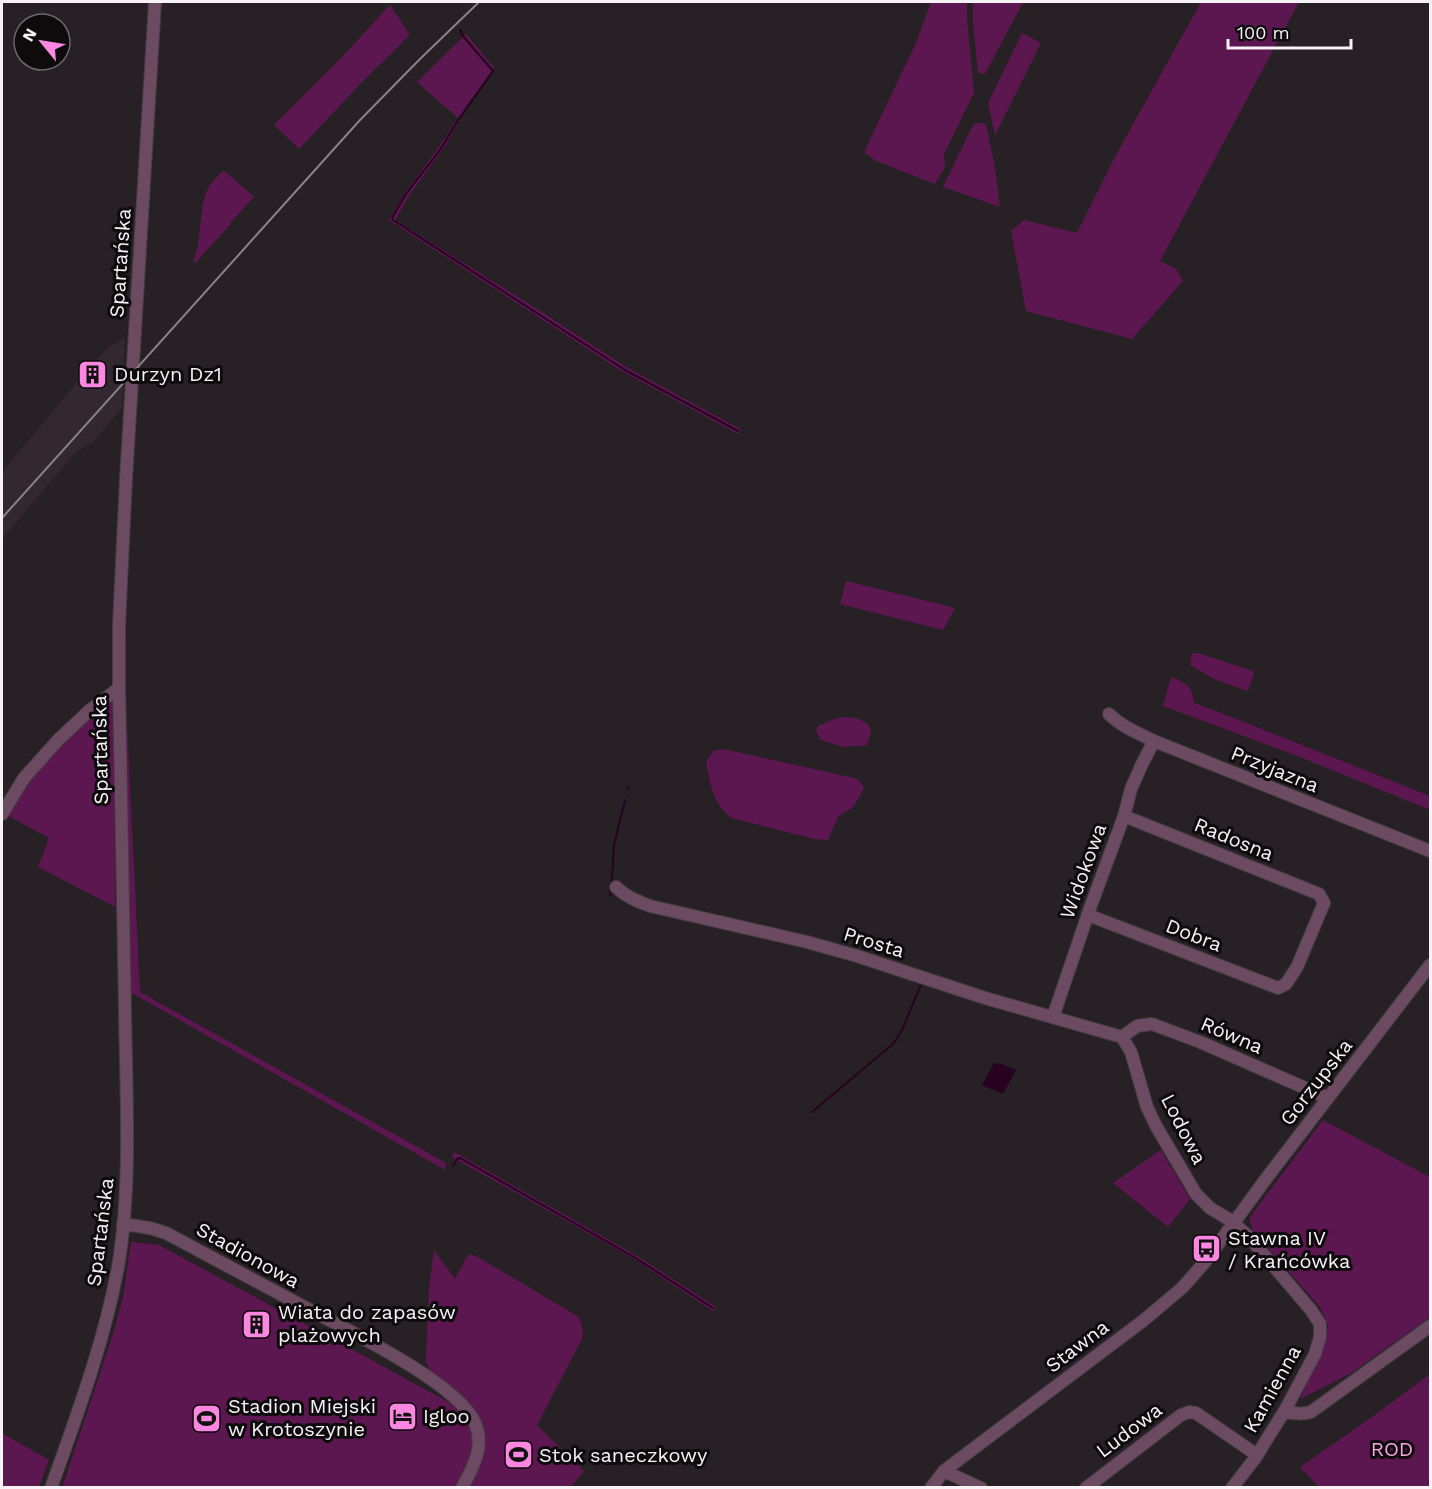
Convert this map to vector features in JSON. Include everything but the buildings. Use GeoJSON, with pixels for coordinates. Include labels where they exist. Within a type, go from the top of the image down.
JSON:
{"type":"FeatureCollection","features":[{"type":"Feature","properties":{"kind":"street","name":"Spartańska"},"geometry":{"type":"LineString","coordinates":[[51,1488],[105,1328],[118,1265],[123,1224],[126,1180],[126,1101],[119,625],[155,2]]}},
{"type":"Feature","properties":{"kind":"street"},"geometry":{"type":"LineString","coordinates":[[2,814],[24,778],[59,739],[90,710],[119,688]]}},
{"type":"Feature","properties":{"kind":"street","name":"Przyjazna"},"geometry":{"type":"LineString","coordinates":[[1110,714],[1118,722],[1154,741],[1431,851]]}},
{"type":"Feature","properties":{"kind":"street","name":"Widokowa"},"geometry":{"type":"LineString","coordinates":[[1053,1017],[1134,782],[1154,741]]}},
{"type":"Feature","properties":{"kind":"street","name":"Radosna"},"geometry":{"type":"LineString","coordinates":[[1124,816],[1319,894],[1324,903],[1297,966],[1286,984]]}},
{"type":"Feature","properties":{"kind":"street","name":"Prosta"},"geometry":{"type":"LineString","coordinates":[[616,887],[622,894],[650,906],[847,953],[946,986],[1122,1037]]}},
{"type":"Feature","properties":{"kind":"street","name":"Dobra"},"geometry":{"type":"LineString","coordinates":[[1088,915],[1278,988],[1286,984]]}},
{"type":"Feature","properties":{"kind":"street","name":"Gorzupska"},"geometry":{"type":"LineString","coordinates":[[1234,1224],[1268,1176],[1431,965]]}},
{"type":"Feature","properties":{"kind":"street","name":"Równa"},"geometry":{"type":"LineString","coordinates":[[1122,1037],[1137,1026],[1152,1024],[1200,1042],[1328,1098]]}},
{"type":"Feature","properties":{"kind":"street","name":"Lodowa"},"geometry":{"type":"LineString","coordinates":[[1122,1037],[1131,1052],[1147,1107],[1173,1157],[1196,1194],[1210,1208],[1234,1224]]}},
{"type":"Feature","properties":{"kind":"street","name":"Stadionowa"},"geometry":{"type":"LineString","coordinates":[[123,1224],[166,1233],[414,1368],[442,1388],[465,1407],[476,1423],[478,1431],[478,1452],[462,1488]]}},
{"type":"Feature","properties":{"kind":"street","name":"Kamienna"},"geometry":{"type":"LineString","coordinates":[[1233,1488],[1284,1412],[1315,1354],[1320,1337],[1320,1324],[1311,1310],[1248,1236],[1234,1224]]}},
{"type":"Feature","properties":{"kind":"street","name":"Stawna"},"geometry":{"type":"LineString","coordinates":[[931,1488],[945,1471],[1165,1303],[1205,1262],[1234,1224]]}},
{"type":"Feature","properties":{"kind":"street"},"geometry":{"type":"LineString","coordinates":[[1284,1412],[1305,1414],[1311,1412],[1431,1326]]}},
{"type":"Feature","properties":{"kind":"street","name":"Ludowa"},"geometry":{"type":"LineString","coordinates":[[1086,1488],[1181,1415],[1189,1412],[1196,1413],[1257,1455]]}},
{"type":"Feature","properties":{"kind":"street"},"geometry":{"type":"LineString","coordinates":[[945,1471],[981,1488]]}},
{"type":"Feature","properties":{"kind":"shaded area"},"geometry":{"type":"Polygon","coordinates":[[[125,337],[122,408],[94,441],[75,453],[2,539],[2,472],[102,353],[125,337]]]}},
{"type":"Feature","properties":{"kind":"shaded area"},"geometry":{"type":"Polygon","coordinates":[[[994,1063],[1016,1070],[1003,1094],[982,1085],[994,1063]]]}},
{"type":"Feature","properties":{"kind":"green space"},"geometry":{"type":"Polygon","coordinates":[[[931,2],[967,2],[974,93],[944,154],[945,167],[935,184],[876,161],[864,152],[916,43],[931,2]]]}},
{"type":"Feature","properties":{"kind":"green space"},"geometry":{"type":"Polygon","coordinates":[[[973,2],[1023,2],[985,74],[978,73],[973,2]]]}},
{"type":"Feature","properties":{"kind":"green space"},"geometry":{"type":"Polygon","coordinates":[[[1201,2],[1299,2],[1160,261],[1176,269],[1183,281],[1132,339],[1026,311],[1011,231],[1024,220],[1077,233],[1116,155],[1201,2]]]}},
{"type":"Feature","properties":{"kind":"green space"},"geometry":{"type":"Polygon","coordinates":[[[390,5],[410,35],[299,149],[274,125],[390,5]]]}},
{"type":"Feature","properties":{"kind":"green space"},"geometry":{"type":"Polygon","coordinates":[[[1022,33],[1041,43],[995,135],[988,103],[1022,33]]]}},
{"type":"Feature","properties":{"kind":"green space"},"geometry":{"type":"Polygon","coordinates":[[[466,34],[494,68],[458,118],[417,82],[466,34]]]}},
{"type":"Feature","properties":{"kind":"green space"},"geometry":{"type":"Polygon","coordinates":[[[460,120],[395,220],[626,367],[740,429],[738,434],[620,370],[389,220],[456,121],[460,120]]]}},
{"type":"Feature","properties":{"kind":"green space"},"geometry":{"type":"Polygon","coordinates":[[[975,123],[986,125],[1000,207],[943,187],[975,123]]]}},
{"type":"Feature","properties":{"kind":"green space"},"geometry":{"type":"Polygon","coordinates":[[[223,171],[254,197],[195,263],[193,261],[203,202],[211,183],[223,171]]]}},
{"type":"Feature","properties":{"kind":"green space"},"geometry":{"type":"Polygon","coordinates":[[[846,581],[955,608],[943,630],[840,604],[846,581]]]}},
{"type":"Feature","properties":{"kind":"green space"},"geometry":{"type":"Polygon","coordinates":[[[1192,653],[1253,671],[1248,691],[1216,680],[1190,665],[1192,653]]]}},
{"type":"Feature","properties":{"kind":"green space"},"geometry":{"type":"Polygon","coordinates":[[[1171,677],[1188,686],[1194,703],[1430,796],[1430,810],[1300,757],[1163,706],[1171,677]]]}},
{"type":"Feature","properties":{"kind":"green space"},"geometry":{"type":"Polygon","coordinates":[[[114,700],[115,907],[38,867],[49,838],[3,813],[31,774],[105,701],[114,700]]]}},
{"type":"Feature","properties":{"kind":"green space"},"geometry":{"type":"Polygon","coordinates":[[[126,703],[140,992],[446,1163],[445,1170],[130,992],[123,709],[126,703]]]}},
{"type":"Feature","properties":{"kind":"green space"},"geometry":{"type":"Polygon","coordinates":[[[840,717],[857,718],[868,724],[871,733],[867,745],[843,747],[821,740],[816,731],[819,725],[840,717]]]}},
{"type":"Feature","properties":{"kind":"green space"},"geometry":{"type":"Polygon","coordinates":[[[724,749],[858,779],[864,788],[854,806],[838,817],[828,840],[814,839],[732,818],[716,800],[706,762],[713,751],[724,749]]]}},
{"type":"Feature","properties":{"kind":"green space"},"geometry":{"type":"Polygon","coordinates":[[[1323,1120],[1430,1177],[1430,1317],[1351,1373],[1300,1399],[1328,1326],[1320,1307],[1253,1231],[1249,1218],[1323,1120]]]}},
{"type":"Feature","properties":{"kind":"green space"},"geometry":{"type":"Polygon","coordinates":[[[1161,1150],[1190,1199],[1168,1227],[1113,1183],[1161,1150]]]}},
{"type":"Feature","properties":{"kind":"green space"},"geometry":{"type":"Polygon","coordinates":[[[454,1152],[637,1256],[716,1307],[713,1311],[631,1257],[452,1157],[454,1152]]]}},
{"type":"Feature","properties":{"kind":"green space"},"geometry":{"type":"Polygon","coordinates":[[[131,1242],[159,1245],[456,1406],[430,1372],[426,1361],[429,1287],[434,1250],[455,1279],[466,1258],[470,1254],[476,1256],[579,1317],[583,1330],[582,1339],[537,1425],[584,1471],[571,1487],[62,1488],[114,1331],[123,1297],[131,1242]]]}},
{"type":"Feature","properties":{"kind":"green space","name":"ROD"},"geometry":{"type":"Polygon","coordinates":[[[1430,1374],[1430,1487],[1317,1487],[1300,1467],[1372,1417],[1430,1374]]]}},
{"type":"Feature","properties":{"kind":"green space"},"geometry":{"type":"Polygon","coordinates":[[[2,1433],[49,1460],[39,1487],[2,1487],[2,1433]]]}},
{"type":"Feature","properties":{"kind":"waterway"},"geometry":{"type":"LineString","coordinates":[[460,29],[462,35],[493,71],[440,150],[406,194],[393,220],[625,370],[738,431]]}},
{"type":"Feature","properties":{"kind":"waterway"},"geometry":{"type":"LineString","coordinates":[[610,896],[614,845],[625,800]]}},
{"type":"Feature","properties":{"kind":"waterway"},"geometry":{"type":"LineString","coordinates":[[812,1112],[894,1043],[902,1030],[922,982]]}},
{"type":"Feature","properties":{"kind":"waterway"},"geometry":{"type":"LineString","coordinates":[[453,1166],[460,1158],[634,1257],[713,1308]]}},
{"type":"Feature","properties":{"kind":"railway"},"geometry":{"type":"LineString","coordinates":[[2,518],[360,120],[479,2]]}},
{"type":"Feature","properties":{"kind":"place","name":"Durzyn Dz1"},"geometry":{"type":"Point","coordinates":[93,374]}},
{"type":"Feature","properties":{"kind":"place","name":"Stawna IV / Krańcówka"},"geometry":{"type":"Point","coordinates":[1207,1249]}},
{"type":"Feature","properties":{"kind":"place","name":"Wiata do zapasów plażowych"},"geometry":{"type":"Point","coordinates":[257,1324]}},
{"type":"Feature","properties":{"kind":"place","name":"Igloo"},"geometry":{"type":"Point","coordinates":[402,1416]}},
{"type":"Feature","properties":{"kind":"place","name":"Stadion Miejski w Krotoszynie"},"geometry":{"type":"Point","coordinates":[207,1418]}},
{"type":"Feature","properties":{"kind":"place","name":"Stok saneczkowy"},"geometry":{"type":"Point","coordinates":[518,1455]}}]}
